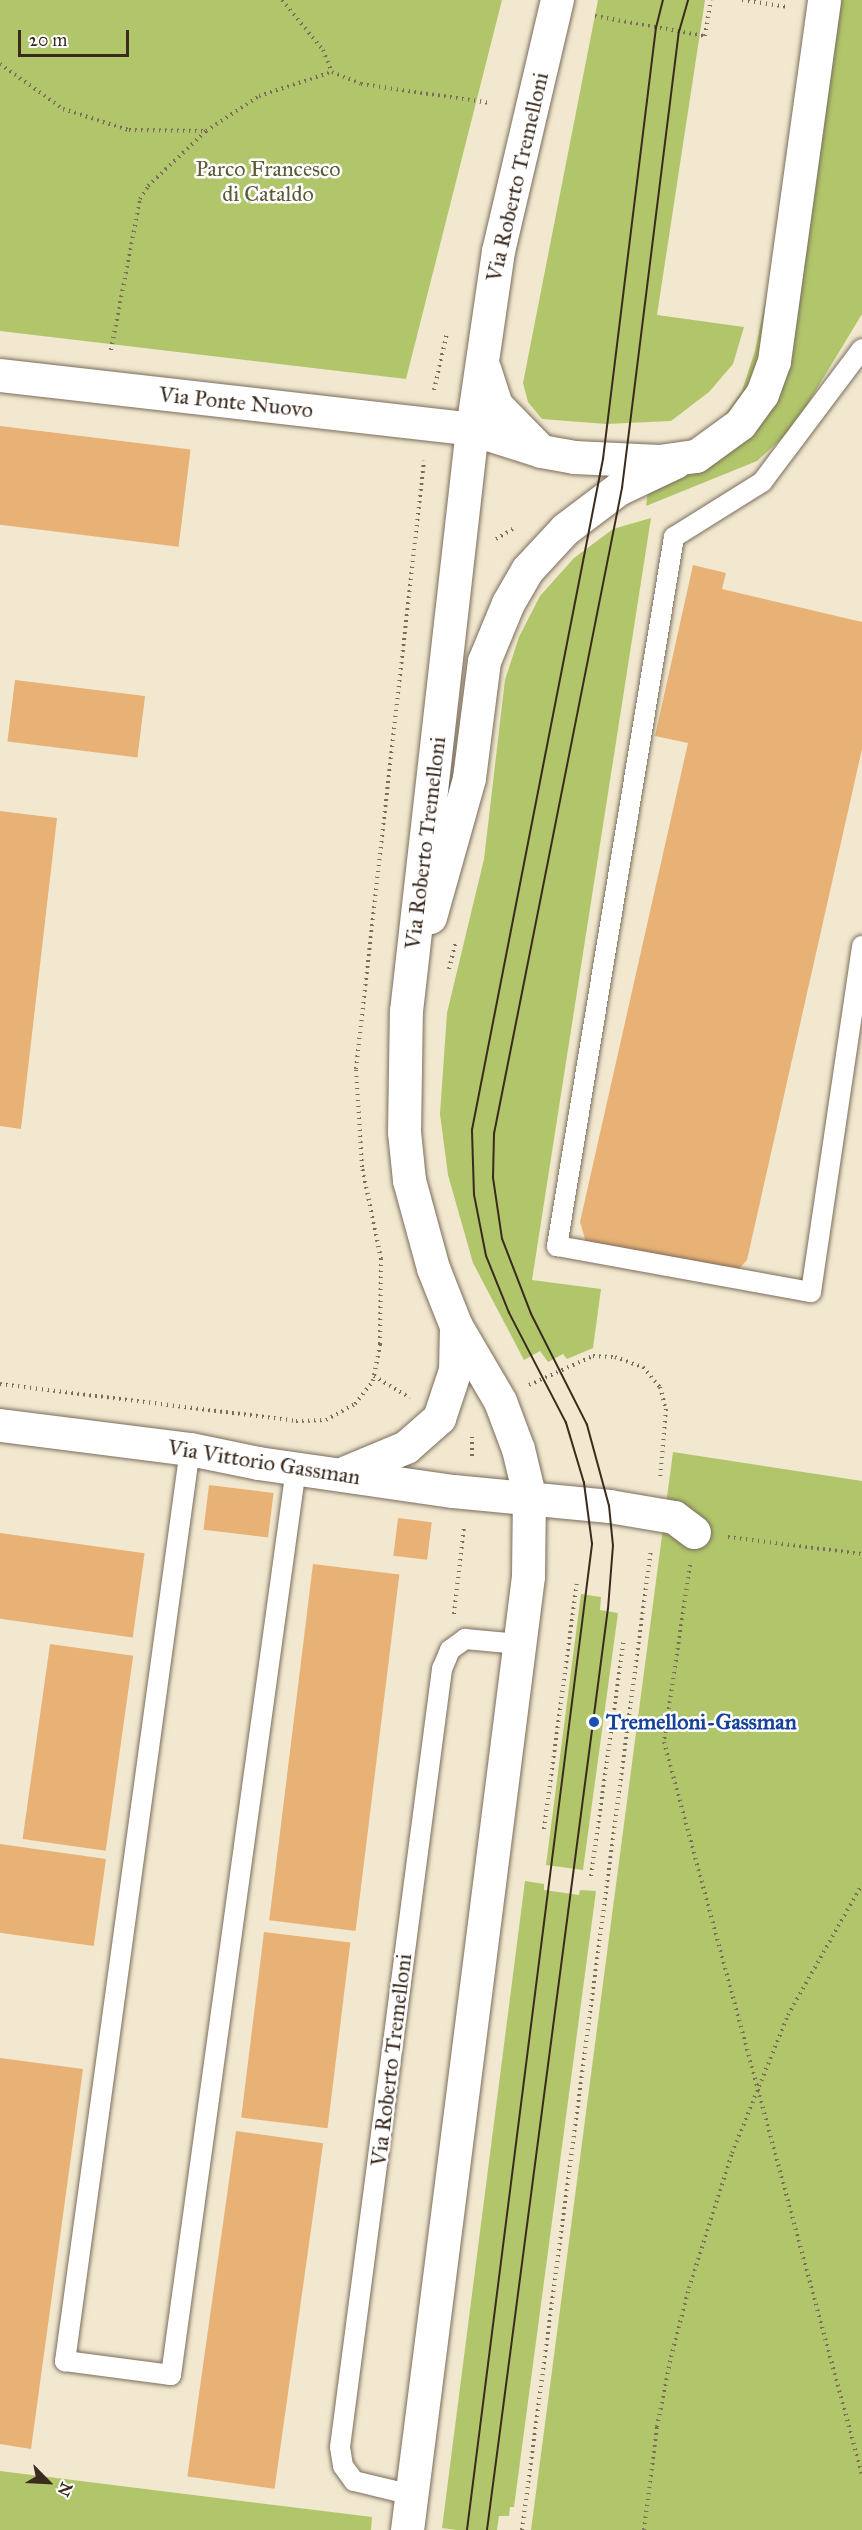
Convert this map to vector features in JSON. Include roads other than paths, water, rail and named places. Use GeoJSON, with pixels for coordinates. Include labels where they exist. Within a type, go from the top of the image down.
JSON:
{"type":"FeatureCollection","features":[{"type":"Feature","properties":{"kind":"street","name":"Via Roberto Tremelloni"},"geometry":{"type":"LineString","coordinates":[[407,2530],[528,1576],[529,1495],[507,1416],[456,1326],[425,1245],[406,1163],[402,1066],[481,354],[498,251],[556,0]]}},
{"type":"Feature","properties":{"kind":"street"},"geometry":{"type":"LineString","coordinates":[[410,980],[465,796],[480,680],[492,636],[528,569],[565,529],[618,489],[679,460],[696,456],[740,424],[762,394],[774,361],[824,0]]}},
{"type":"Feature","properties":{"kind":"street","name":"Via Roberto Tremelloni"},"geometry":{"type":"LineString","coordinates":[[481,354],[488,388],[496,405],[541,452]]}},
{"type":"Feature","properties":{"kind":"street","name":"Via Ponte Nuovo"},"geometry":{"type":"LineString","coordinates":[[0,375],[472,429],[541,452],[574,457],[679,460]]}},
{"type":"Feature","properties":{"kind":"street","name":"Via Roberto Tremelloni"},"geometry":{"type":"LineString","coordinates":[[338,1474],[387,1458],[416,1441],[434,1424],[453,1384],[456,1326]]}},
{"type":"Feature","properties":{"kind":"street","name":"Via Vittorio Gassman"},"geometry":{"type":"LineString","coordinates":[[0,1425],[190,1449],[296,1468],[467,1492],[529,1495],[656,1514],[674,1517],[694,1532]]}},
{"type":"Feature","properties":{"kind":"lane"},"geometry":{"type":"LineString","coordinates":[[862,349],[762,482],[674,537],[556,1246],[811,1292],[862,946]]}},
{"type":"Feature","properties":{"kind":"lane"},"geometry":{"type":"LineString","coordinates":[[190,1449],[64,2361],[171,2375],[296,1468]]}},
{"type":"Feature","properties":{"kind":"lane","name":"Via Roberto Tremelloni"},"geometry":{"type":"LineString","coordinates":[[412,2494],[354,2481],[343,2466],[340,2447],[438,1696],[450,1650],[458,1642],[475,1638],[519,1644]]}},
{"type":"Feature","properties":{"kind":"tram line"},"geometry":{"type":"LineString","coordinates":[[467,2530],[592,1544],[584,1483],[566,1423],[509,1313],[486,1256],[474,1195],[472,1130],[603,459],[656,28],[663,0]]}},
{"type":"Feature","properties":{"kind":"tram line"},"geometry":{"type":"LineString","coordinates":[[487,2530],[608,1609],[613,1546],[609,1506],[587,1425],[531,1314],[502,1239],[493,1178],[494,1134],[622,488],[679,32],[688,0]]}},
{"type":"Feature","properties":{"kind":"place","name":"Tremelloni-Gassman"},"geometry":{"type":"Point","coordinates":[594,1722]}},
{"type":"Feature","properties":{"kind":"park label","name":"Parco Francesco di Cataldo"},"geometry":{"type":"Point","coordinates":[268,180]}}]}
